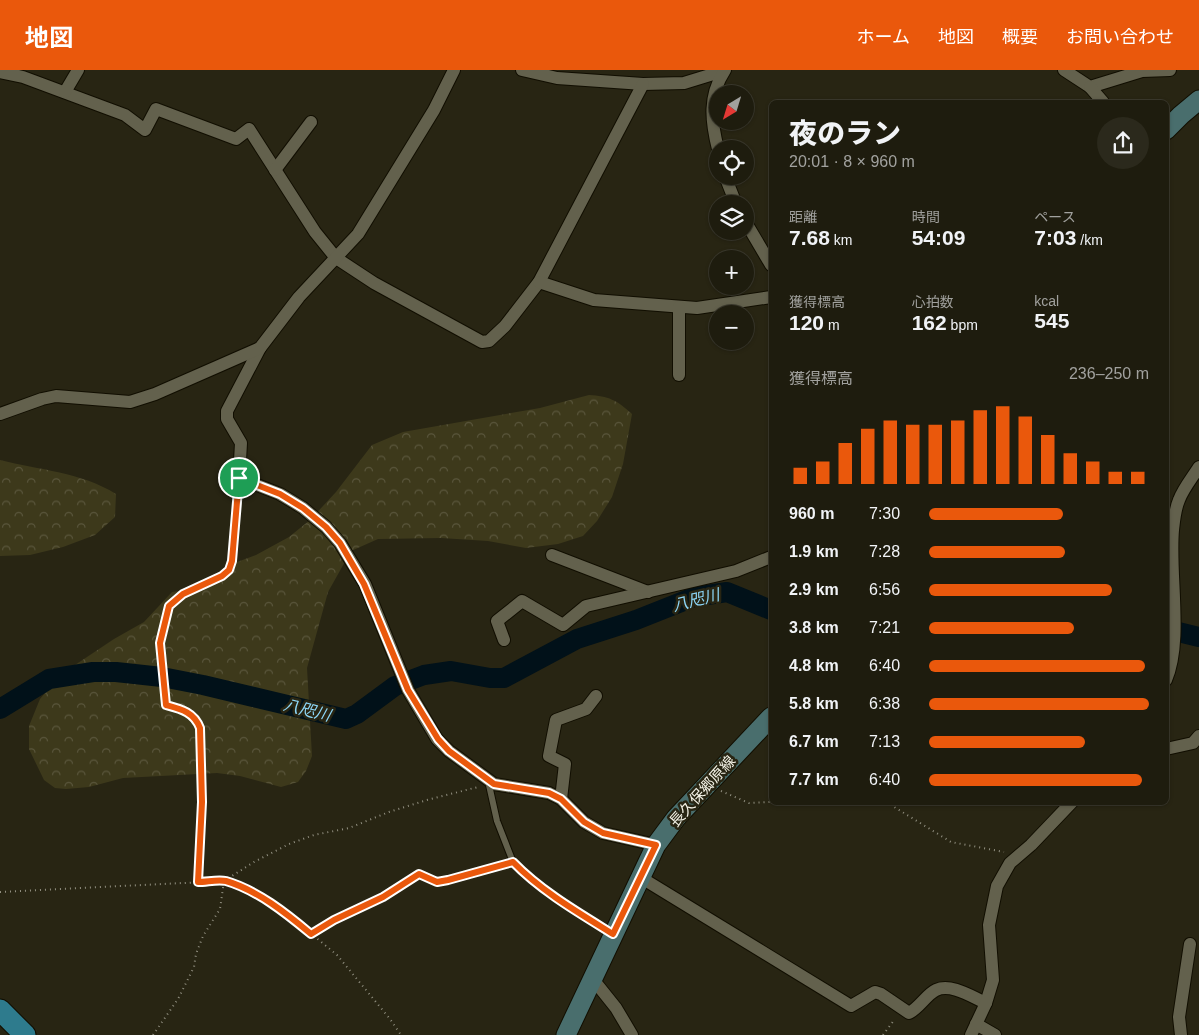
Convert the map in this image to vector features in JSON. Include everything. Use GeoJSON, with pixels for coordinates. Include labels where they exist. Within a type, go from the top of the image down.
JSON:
{"type":"FeatureCollection","features":[{"type":"Feature","properties":{"kind":"main road"},"geometry":{"type":"LineString","coordinates":[[1169,127],[1199,100]]}},
{"type":"Feature","properties":{"kind":"main road","name":"長久保郷原線"},"geometry":{"type":"LineString","coordinates":[[566,1035],[656,845],[676,818],[769,719]]}},
{"type":"Feature","properties":{"kind":"main road"},"geometry":{"type":"LineString","coordinates":[[0,1010],[25,1035]]}},
{"type":"Feature","properties":{"kind":"street"},"geometry":{"type":"LineString","coordinates":[[64,92],[78,70]]}},
{"type":"Feature","properties":{"kind":"street"},"geometry":{"type":"LineString","coordinates":[[454,70],[434,110],[358,234],[299,297],[260,348],[236,390],[227,411],[227,419],[241,444],[239,478],[280,494],[303,508],[326,527],[340,543],[364,584],[408,690],[438,739],[449,751],[494,784],[549,793],[561,799],[584,822],[603,833],[656,845]]}},
{"type":"Feature","properties":{"kind":"street"},"geometry":{"type":"LineString","coordinates":[[522,70],[557,78],[643,84],[684,83],[724,71]]}},
{"type":"Feature","properties":{"kind":"street"},"geometry":{"type":"LineString","coordinates":[[1064,70],[1090,87],[1101,100]]}},
{"type":"Feature","properties":{"kind":"street"},"geometry":{"type":"LineString","coordinates":[[1090,87],[1136,72],[1170,70]]}},
{"type":"Feature","properties":{"kind":"street"},"geometry":{"type":"LineString","coordinates":[[716,140],[713,129],[712,98],[724,71]]}},
{"type":"Feature","properties":{"kind":"street"},"geometry":{"type":"LineString","coordinates":[[0,72],[23,77],[125,116],[146,130],[156,109],[236,139],[249,128],[315,232],[336,258],[374,283],[482,342],[489,341],[504,326],[539,282],[643,84]]}},
{"type":"Feature","properties":{"kind":"street"},"geometry":{"type":"LineString","coordinates":[[275,170],[310,122]]}},
{"type":"Feature","properties":{"kind":"street"},"geometry":{"type":"LineString","coordinates":[[754,236],[769,262]]}},
{"type":"Feature","properties":{"kind":"street"},"geometry":{"type":"LineString","coordinates":[[539,282],[594,300],[680,307],[697,308],[769,298]]}},
{"type":"Feature","properties":{"kind":"street"},"geometry":{"type":"LineString","coordinates":[[679,375],[680,307]]}},
{"type":"Feature","properties":{"kind":"street"},"geometry":{"type":"LineString","coordinates":[[0,414],[56,396],[130,402],[155,394],[260,348]]}},
{"type":"Feature","properties":{"kind":"street"},"geometry":{"type":"LineString","coordinates":[[1169,673],[1172,666],[1174,632],[1172,548],[1174,517],[1178,500],[1199,467]]}},
{"type":"Feature","properties":{"kind":"street"},"geometry":{"type":"LineString","coordinates":[[552,555],[648,592]]}},
{"type":"Feature","properties":{"kind":"street"},"geometry":{"type":"LineString","coordinates":[[504,640],[497,621],[522,601],[563,625],[586,606],[736,571],[769,558]]}},
{"type":"Feature","properties":{"kind":"street"},"geometry":{"type":"LineString","coordinates":[[561,799],[565,764],[549,756],[556,720],[586,710],[596,696]]}},
{"type":"Feature","properties":{"kind":"street"},"geometry":{"type":"LineString","coordinates":[[1169,748],[1193,743],[1199,736]]}},
{"type":"Feature","properties":{"kind":"street"},"geometry":{"type":"LineString","coordinates":[[995,1035],[973,1030],[986,1003],[993,980],[989,924],[997,886],[1010,863],[1069,805]]}},
{"type":"Feature","properties":{"kind":"street"},"geometry":{"type":"LineString","coordinates":[[640,877],[851,1006],[874,992],[881,994],[909,1014],[936,990],[949,988],[986,1003]]}},
{"type":"Feature","properties":{"kind":"street"},"geometry":{"type":"LineString","coordinates":[[1181,1035],[1179,1017],[1190,944]]}},
{"type":"Feature","properties":{"kind":"street"},"geometry":{"type":"LineString","coordinates":[[592,978],[616,1008],[632,1035]]}},
{"type":"Feature","properties":{"kind":"lane"},"geometry":{"type":"LineString","coordinates":[[166,705],[160,643],[169,606],[183,594],[222,576],[229,570],[232,561],[239,478]]}},
{"type":"Feature","properties":{"kind":"lane"},"geometry":{"type":"LineString","coordinates":[[488,785],[497,821],[513,862],[552,894],[613,934]]}},
{"type":"Feature","properties":{"kind":"lane"},"geometry":{"type":"LineString","coordinates":[[419,874],[437,882],[513,862]]}},
{"type":"Feature","properties":{"kind":"path"},"geometry":{"type":"LineString","coordinates":[[166,705],[190,713],[200,728],[202,802],[198,882]]}},
{"type":"Feature","properties":{"kind":"path"},"geometry":{"type":"LineString","coordinates":[[153,1035],[178,999],[194,967],[196,954],[203,936],[220,909],[224,881],[254,862],[289,844],[314,835],[349,828],[389,812],[427,800],[488,785]]}},
{"type":"Feature","properties":{"kind":"path"},"geometry":{"type":"LineString","coordinates":[[706,785],[749,803],[769,802]]}},
{"type":"Feature","properties":{"kind":"path"},"geometry":{"type":"LineString","coordinates":[[891,805],[951,842],[1019,855]]}},
{"type":"Feature","properties":{"kind":"path"},"geometry":{"type":"LineString","coordinates":[[311,934],[334,920],[383,897],[419,874]]}},
{"type":"Feature","properties":{"kind":"path"},"geometry":{"type":"LineString","coordinates":[[0,892],[224,881],[251,892],[291,917],[337,955],[401,1035]]}},
{"type":"Feature","properties":{"kind":"path"},"geometry":{"type":"LineString","coordinates":[[883,1035],[902,1009]]}},
{"type":"Feature","properties":{"kind":"green space"},"geometry":{"type":"Polygon","coordinates":[[[589,395],[602,396],[612,400],[622,405],[632,414],[623,464],[612,497],[597,521],[583,536],[558,544],[526,548],[488,541],[441,538],[378,539],[351,551],[328,592],[307,668],[312,756],[306,771],[298,782],[281,787],[240,776],[217,773],[123,778],[89,787],[66,789],[55,788],[44,780],[29,749],[29,726],[40,699],[60,675],[114,639],[144,622],[172,592],[197,588],[229,565],[256,555],[289,537],[310,520],[336,492],[372,445],[403,432],[540,408],[589,395]]]}},
{"type":"Feature","properties":{"kind":"green space"},"geometry":{"type":"Polygon","coordinates":[[[0,460],[60,472],[103,487],[116,494],[115,517],[95,535],[63,547],[30,555],[0,556],[0,460]]]}},
{"type":"Feature","properties":{"kind":"waterway","name":"八咫川"},"geometry":{"type":"LineString","coordinates":[[0,709],[49,679],[93,672],[116,672],[162,677],[203,685],[346,719],[357,714],[395,686],[424,675],[451,671],[490,678],[504,678],[577,639],[636,620],[694,597],[727,592],[769,609]]}},
{"type":"Feature","properties":{"kind":"waterway","name":"八咫川"},"geometry":{"type":"LineString","coordinates":[[1169,630],[1199,637]]}},
{"type":"Feature","properties":{"kind":"route"},"geometry":{"type":"LineString","coordinates":[[239,478],[280,494],[303,508],[326,527],[340,543],[364,584],[408,690],[438,739],[449,751],[494,784],[549,793],[561,799],[584,822],[603,833],[656,845],[613,934],[552,894],[513,862],[437,882],[419,874],[383,897],[334,920],[311,934],[291,917],[251,892],[224,881],[198,882],[202,802],[200,728],[190,713],[166,705],[160,643],[169,606],[183,594],[222,576],[229,570],[232,561],[239,478]]}}]}
